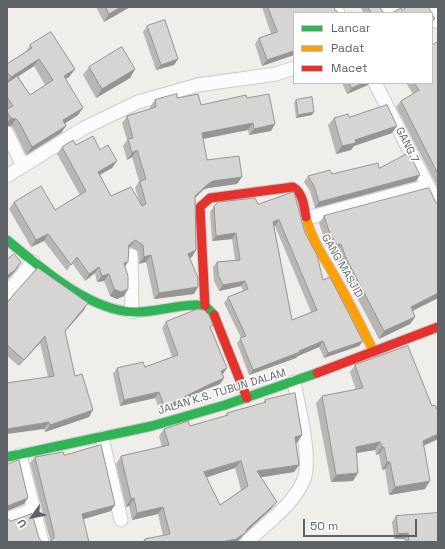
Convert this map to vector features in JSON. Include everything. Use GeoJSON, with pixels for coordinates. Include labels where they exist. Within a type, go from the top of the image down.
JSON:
{"type":"FeatureCollection","features":[{"type":"Feature","properties":{"kind":"street"},"geometry":{"type":"LineString","coordinates":[[433,13],[438,22]]}},
{"type":"Feature","properties":{"kind":"street"},"geometry":{"type":"LineString","coordinates":[[7,176],[84,128],[138,102],[179,89],[222,81],[276,74],[293,68]]}},
{"type":"Feature","properties":{"kind":"street","name":"GANG 7"},"geometry":{"type":"LineString","coordinates":[[376,84],[438,206]]}},
{"type":"Feature","properties":{"kind":"street"},"geometry":{"type":"LineString","coordinates":[[7,133],[24,166]]}},
{"type":"Feature","properties":{"kind":"street"},"geometry":{"type":"LineString","coordinates":[[307,218],[428,186]]}},
{"type":"Feature","properties":{"kind":"street","name":"GANG MASJID"},"geometry":{"type":"LineString","coordinates":[[205,306],[200,206],[210,198],[293,187],[298,190],[301,196],[316,246],[340,285],[374,352]]}},
{"type":"Feature","properties":{"kind":"street"},"geometry":{"type":"LineString","coordinates":[[7,240],[33,262],[70,287],[102,304],[115,309],[132,312],[193,305],[205,306],[214,315],[247,398]]}},
{"type":"Feature","properties":{"kind":"street"},"geometry":{"type":"LineString","coordinates":[[131,255],[132,312]]}},
{"type":"Feature","properties":{"kind":"street"},"geometry":{"type":"LineString","coordinates":[[7,293],[33,262]]}},
{"type":"Feature","properties":{"kind":"street","name":"JALAN K.S. TUBUN DALAM"},"geometry":{"type":"LineString","coordinates":[[13,456],[153,426],[247,398],[294,382],[438,327]]}},
{"type":"Feature","properties":{"kind":"street"},"geometry":{"type":"LineString","coordinates":[[247,542],[287,504],[304,479],[306,459],[294,382]]}},
{"type":"Feature","properties":{"kind":"street"},"geometry":{"type":"LineString","coordinates":[[102,438],[121,520]]}},
{"type":"Feature","properties":{"kind":"street"},"geometry":{"type":"LineString","coordinates":[[13,456],[34,509],[42,542]]}},
{"type":"Feature","properties":{"kind":"street"},"geometry":{"type":"LineString","coordinates":[[7,519],[34,509]]}},
{"type":"Feature","properties":{"kind":"building"},"geometry":{"type":"Polygon","coordinates":[[[106,7],[121,7],[109,14],[106,7]]]}},
{"type":"Feature","properties":{"kind":"building"},"geometry":{"type":"Polygon","coordinates":[[[268,7],[334,7],[338,12],[293,12],[293,51],[267,60],[259,38],[277,32],[268,7]]]}},
{"type":"Feature","properties":{"kind":"building"},"geometry":{"type":"Polygon","coordinates":[[[368,7],[380,7],[384,12],[371,12],[368,7]]]}},
{"type":"Feature","properties":{"kind":"building"},"geometry":{"type":"Polygon","coordinates":[[[407,7],[428,7],[431,12],[394,12],[401,8],[402,10],[407,7]]]}},
{"type":"Feature","properties":{"kind":"building"},"geometry":{"type":"Polygon","coordinates":[[[165,20],[178,59],[161,65],[147,26],[165,20]]]}},
{"type":"Feature","properties":{"kind":"building"},"geometry":{"type":"Polygon","coordinates":[[[51,32],[75,69],[64,76],[83,108],[63,120],[66,126],[32,147],[19,122],[16,119],[11,118],[7,112],[7,109],[13,106],[7,97],[7,83],[17,76],[30,95],[53,80],[39,59],[11,77],[7,72],[7,64],[32,48],[30,45],[51,32]]]}},
{"type":"Feature","properties":{"kind":"building"},"geometry":{"type":"Polygon","coordinates":[[[438,42],[438,174],[401,101],[419,90],[415,84],[433,84],[433,44],[438,42]]]}},
{"type":"Feature","properties":{"kind":"building"},"geometry":{"type":"Polygon","coordinates":[[[122,47],[135,69],[102,89],[89,67],[122,47]]]}},
{"type":"Feature","properties":{"kind":"building"},"geometry":{"type":"Polygon","coordinates":[[[350,84],[361,84],[352,88],[350,84]]]}},
{"type":"Feature","properties":{"kind":"building"},"geometry":{"type":"Polygon","coordinates":[[[177,94],[177,98],[198,94],[201,105],[246,95],[247,98],[269,94],[275,124],[254,129],[253,123],[202,133],[207,160],[239,156],[242,177],[213,181],[195,196],[196,250],[188,254],[198,278],[198,287],[159,293],[151,255],[144,257],[143,245],[135,240],[129,245],[128,262],[124,263],[128,276],[128,289],[121,292],[114,289],[109,274],[102,276],[99,267],[89,274],[77,257],[71,265],[48,234],[36,240],[14,202],[41,186],[55,210],[86,191],[62,147],[73,140],[76,145],[93,136],[100,150],[108,145],[117,161],[98,172],[111,196],[131,187],[142,206],[146,204],[140,181],[146,179],[137,150],[132,153],[128,139],[133,138],[127,116],[156,107],[155,100],[177,94]]]}},
{"type":"Feature","properties":{"kind":"building"},"geometry":{"type":"Polygon","coordinates":[[[312,97],[314,112],[298,115],[296,100],[312,97]]]}},
{"type":"Feature","properties":{"kind":"building"},"geometry":{"type":"Polygon","coordinates":[[[387,105],[397,126],[355,140],[356,143],[342,146],[334,118],[348,114],[349,117],[387,105]]]}},
{"type":"Feature","properties":{"kind":"building"},"geometry":{"type":"Polygon","coordinates":[[[409,153],[420,175],[319,202],[314,186],[308,176],[330,170],[332,174],[378,163],[379,168],[409,153]]]}},
{"type":"Feature","properties":{"kind":"building"},"geometry":{"type":"Polygon","coordinates":[[[429,188],[436,203],[438,204],[438,293],[411,307],[415,317],[384,331],[346,258],[341,244],[337,245],[330,234],[324,216],[429,188]]]}},
{"type":"Feature","properties":{"kind":"building"},"geometry":{"type":"Polygon","coordinates":[[[294,192],[305,233],[317,255],[323,280],[330,277],[363,341],[328,353],[323,341],[299,351],[300,352],[253,370],[240,338],[246,336],[228,297],[248,289],[245,281],[223,285],[218,275],[217,262],[240,260],[236,233],[216,236],[214,206],[218,202],[255,198],[258,204],[294,192]],[[279,220],[273,222],[292,320],[317,310],[279,220]]]}},
{"type":"Feature","properties":{"kind":"building"},"geometry":{"type":"Polygon","coordinates":[[[14,254],[21,262],[15,270],[7,276],[7,260],[14,254]]]}},
{"type":"Feature","properties":{"kind":"building"},"geometry":{"type":"Polygon","coordinates":[[[38,268],[88,303],[65,331],[75,376],[82,374],[93,410],[50,425],[49,422],[7,429],[7,383],[54,376],[45,336],[24,360],[7,345],[7,303],[38,268]]]}},
{"type":"Feature","properties":{"kind":"building"},"geometry":{"type":"Polygon","coordinates":[[[198,309],[204,310],[209,315],[213,325],[210,327],[227,368],[221,371],[224,378],[184,397],[184,399],[164,406],[159,392],[124,400],[117,368],[143,362],[145,367],[178,355],[166,322],[198,309]]]}},
{"type":"Feature","properties":{"kind":"building"},"geometry":{"type":"Polygon","coordinates":[[[408,346],[432,406],[435,405],[438,411],[438,434],[423,441],[430,481],[395,487],[390,462],[387,462],[384,447],[382,447],[380,442],[356,447],[358,473],[336,475],[322,396],[363,388],[355,365],[408,346]]]}},
{"type":"Feature","properties":{"kind":"building"},"geometry":{"type":"Polygon","coordinates":[[[295,393],[302,435],[295,437],[299,465],[257,471],[277,502],[247,529],[245,533],[236,539],[221,542],[145,542],[145,539],[170,534],[163,507],[137,513],[134,498],[131,499],[121,456],[169,445],[164,429],[188,421],[190,426],[228,415],[227,413],[266,402],[265,400],[295,393]],[[241,461],[204,472],[220,505],[248,486],[241,461]]]}},
{"type":"Feature","properties":{"kind":"building"},"geometry":{"type":"Polygon","coordinates":[[[101,445],[115,505],[82,514],[89,542],[50,542],[54,538],[54,534],[35,457],[63,452],[64,455],[101,445]]]}},
{"type":"Feature","properties":{"kind":"building"},"geometry":{"type":"Polygon","coordinates":[[[19,460],[28,498],[7,506],[7,465],[19,460]]]}},
{"type":"Feature","properties":{"kind":"building"},"geometry":{"type":"Polygon","coordinates":[[[438,513],[438,542],[409,542],[408,533],[398,534],[396,516],[438,513]]]}},
{"type":"Feature","properties":{"kind":"building"},"geometry":{"type":"Polygon","coordinates":[[[32,514],[39,538],[42,542],[7,542],[7,518],[10,521],[32,514]]]}},
{"type":"Feature","properties":{"kind":"traffic: fast"},"geometry":{"type":"LineString","coordinates":[[7,240],[50,274],[82,295],[99,304],[133,312],[196,305],[205,306],[214,315]]}},
{"type":"Feature","properties":{"kind":"traffic: fast"},"geometry":{"type":"LineString","coordinates":[[7,457],[152,426],[225,405],[317,373]]}},
{"type":"Feature","properties":{"kind":"traffic: slow"},"geometry":{"type":"LineString","coordinates":[[306,217],[316,245],[349,302],[374,352]]}},
{"type":"Feature","properties":{"kind":"traffic: jam"},"geometry":{"type":"LineString","coordinates":[[205,306],[200,207],[210,198],[293,187],[301,196],[306,217]]}},
{"type":"Feature","properties":{"kind":"traffic: jam"},"geometry":{"type":"LineString","coordinates":[[214,315],[247,398]]}},
{"type":"Feature","properties":{"kind":"traffic: jam"},"geometry":{"type":"LineString","coordinates":[[317,373],[438,327]]}}]}
